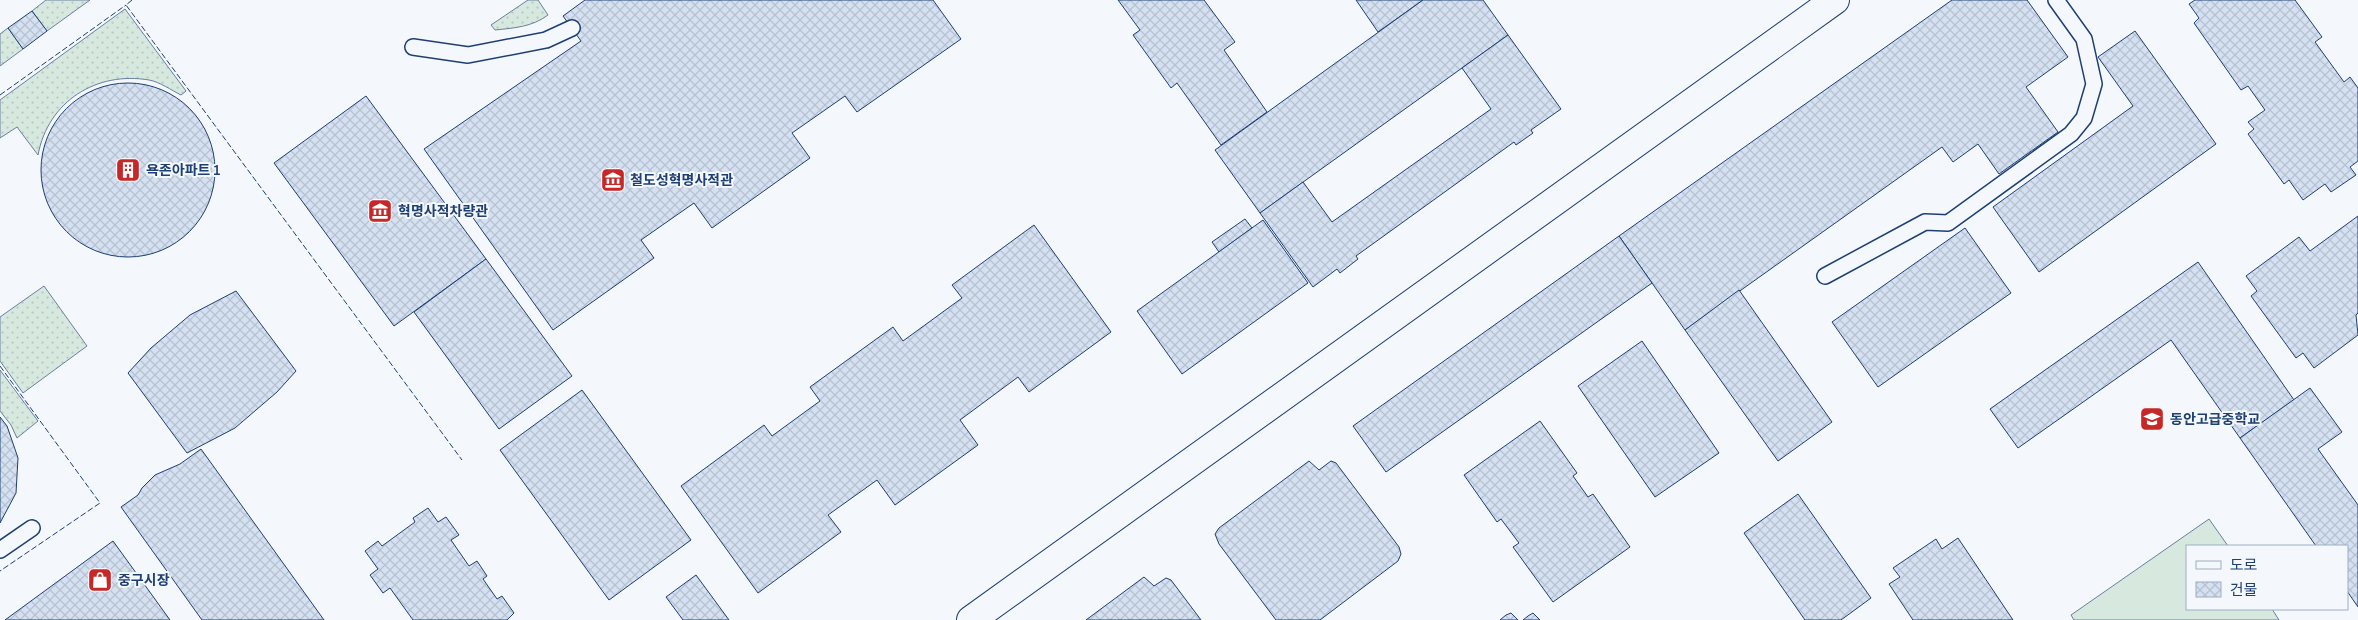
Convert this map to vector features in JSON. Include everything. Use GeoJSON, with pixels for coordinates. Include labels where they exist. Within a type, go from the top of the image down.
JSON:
{"type":"FeatureCollection","features":[{"type":"Feature","properties":{"kind":"street"},"geometry":{"type":"LineString","coordinates":[[971,620],[1835,0]]}},
{"type":"Feature","properties":{"kind":"lane"},"geometry":{"type":"LineString","coordinates":[[1824,276],[1925,222],[1948,223],[2071,134],[2084,118],[2094,84],[2084,39],[2056,0]]}},
{"type":"Feature","properties":{"kind":"lane"},"geometry":{"type":"LineString","coordinates":[[413,47],[468,55],[546,40],[572,28]]}},
{"type":"Feature","properties":{"kind":"lane"},"geometry":{"type":"LineString","coordinates":[[0,550],[32,528]]}},
{"type":"Feature","properties":{"kind":"shaded area"},"geometry":{"type":"Polygon","coordinates":[[[46,0],[90,0],[47,31],[32,11],[46,0]]]}},
{"type":"Feature","properties":{"kind":"shaded area"},"geometry":{"type":"Polygon","coordinates":[[[528,0],[538,0],[548,15],[536,22],[516,28],[495,30],[491,25],[528,0]]]}},
{"type":"Feature","properties":{"kind":"shaded area"},"geometry":{"type":"Polygon","coordinates":[[[125,9],[186,91],[181,95],[149,80],[130,78],[111,80],[78,94],[64,105],[52,119],[38,155],[17,127],[0,138],[0,100],[125,9]]]}},
{"type":"Feature","properties":{"kind":"shaded area"},"geometry":{"type":"Polygon","coordinates":[[[8,28],[23,49],[0,66],[0,34],[8,28]]]}},
{"type":"Feature","properties":{"kind":"shaded area"},"geometry":{"type":"Polygon","coordinates":[[[44,286],[87,346],[23,393],[0,361],[0,317],[44,286]]]}},
{"type":"Feature","properties":{"kind":"shaded area"},"geometry":{"type":"Polygon","coordinates":[[[0,370],[38,421],[17,438],[11,425],[0,411],[0,370]]]}},
{"type":"Feature","properties":{"kind":"shaded area"},"geometry":{"type":"Polygon","coordinates":[[[2209,519],[2227,545],[2186,545],[2186,610],[2273,610],[2279,620],[2074,620],[2071,615],[2209,519]]]}},
{"type":"Feature","properties":{"kind":"building","name":"철도성혁명사적관"},"geometry":{"type":"Polygon","coordinates":[[[585,0],[933,0],[961,39],[857,112],[845,96],[792,133],[810,158],[712,228],[694,203],[641,240],[654,258],[553,330],[424,149],[581,41],[563,16],[585,0]]]}},
{"type":"Feature","properties":{"kind":"building"},"geometry":{"type":"Polygon","coordinates":[[[1118,0],[1204,0],[1235,42],[1224,50],[1267,112],[1221,145],[1177,83],[1171,88],[1133,35],[1140,30],[1118,0]]]}},
{"type":"Feature","properties":{"kind":"building"},"geometry":{"type":"Polygon","coordinates":[[[1356,0],[1423,0],[1378,32],[1356,0]]]}},
{"type":"Feature","properties":{"kind":"building"},"geometry":{"type":"Polygon","coordinates":[[[1423,0],[1483,0],[1508,35],[1260,213],[1215,150],[1423,0]]]}},
{"type":"Feature","properties":{"kind":"building"},"geometry":{"type":"Polygon","coordinates":[[[1952,0],[2027,0],[2068,57],[2026,87],[2058,132],[1999,174],[1978,144],[1953,162],[1942,147],[1685,330],[1619,236],[1952,0]]]}},
{"type":"Feature","properties":{"kind":"building"},"geometry":{"type":"Polygon","coordinates":[[[2195,0],[2295,0],[2322,37],[2315,42],[2344,82],[2350,77],[2358,88],[2358,161],[2350,167],[2356,175],[2331,192],[2325,184],[2303,200],[2289,180],[2284,184],[2248,134],[2254,129],[2248,122],[2265,110],[2248,86],[2241,90],[2194,23],[2199,18],[2189,4],[2195,0]]]}},
{"type":"Feature","properties":{"kind":"building"},"geometry":{"type":"Polygon","coordinates":[[[32,11],[47,31],[23,49],[8,28],[32,11]]]}},
{"type":"Feature","properties":{"kind":"building"},"geometry":{"type":"Polygon","coordinates":[[[2135,31],[2216,144],[2039,272],[1993,207],[2133,106],[2098,57],[2135,31]]]}},
{"type":"Feature","properties":{"kind":"building"},"geometry":{"type":"Polygon","coordinates":[[[1508,35],[1561,109],[1531,130],[1533,133],[1516,145],[1514,142],[1356,256],[1358,259],[1340,273],[1337,269],[1313,287],[1260,213],[1303,182],[1332,222],[1491,109],[1462,68],[1508,35]]]}},
{"type":"Feature","properties":{"kind":"building","name":"욕존아파트 1"},"geometry":{"type":"Polygon","coordinates":[[[128,83],[145,85],[169,93],[195,115],[205,129],[211,145],[215,170],[213,187],[205,211],[183,237],[169,247],[153,253],[128,257],[111,255],[87,247],[61,225],[51,211],[45,195],[41,170],[43,153],[51,129],[73,103],[87,93],[103,87],[128,83]]]}},
{"type":"Feature","properties":{"kind":"building","name":"혁명사적차량관"},"geometry":{"type":"Polygon","coordinates":[[[366,96],[486,259],[394,326],[274,163],[366,96]]]}},
{"type":"Feature","properties":{"kind":"building"},"geometry":{"type":"Polygon","coordinates":[[[2358,216],[2358,313],[2356,315],[2358,335],[2314,368],[2303,353],[2296,358],[2251,296],[2257,291],[2246,276],[2299,237],[2310,251],[2358,216]]]}},
{"type":"Feature","properties":{"kind":"building"},"geometry":{"type":"Polygon","coordinates":[[[1245,219],[1252,228],[1219,252],[1212,242],[1245,219]]]}},
{"type":"Feature","properties":{"kind":"building"},"geometry":{"type":"Polygon","coordinates":[[[1263,220],[1308,283],[1182,374],[1137,311],[1263,220]]]}},
{"type":"Feature","properties":{"kind":"building"},"geometry":{"type":"Polygon","coordinates":[[[1034,225],[1111,332],[1029,392],[1018,377],[960,420],[978,445],[895,505],[877,480],[828,515],[841,532],[758,593],[681,486],[764,425],[772,436],[820,401],[810,387],[893,327],[903,341],[962,298],[952,285],[1034,225]]]}},
{"type":"Feature","properties":{"kind":"building"},"geometry":{"type":"Polygon","coordinates":[[[1965,228],[2011,293],[1878,387],[1832,322],[1965,228]]]}},
{"type":"Feature","properties":{"kind":"building"},"geometry":{"type":"Polygon","coordinates":[[[1619,236],[1652,283],[1386,472],[1353,426],[1619,236]]]}},
{"type":"Feature","properties":{"kind":"building"},"geometry":{"type":"Polygon","coordinates":[[[486,259],[572,376],[499,429],[414,312],[486,259]]]}},
{"type":"Feature","properties":{"kind":"building"},"geometry":{"type":"Polygon","coordinates":[[[2198,262],[2294,400],[2240,438],[2171,340],[2018,448],[1990,409],[2198,262]]]}},
{"type":"Feature","properties":{"kind":"building"},"geometry":{"type":"Polygon","coordinates":[[[1739,290],[1832,422],[1778,461],[1685,330],[1739,290]]]}},
{"type":"Feature","properties":{"kind":"building"},"geometry":{"type":"Polygon","coordinates":[[[236,291],[296,371],[277,392],[235,428],[187,453],[128,373],[151,348],[190,315],[236,291]]]}},
{"type":"Feature","properties":{"kind":"building"},"geometry":{"type":"Polygon","coordinates":[[[1642,341],[1719,453],[1655,497],[1578,386],[1642,341]]]}},
{"type":"Feature","properties":{"kind":"building"},"geometry":{"type":"Polygon","coordinates":[[[2310,388],[2342,432],[2318,449],[2358,505],[2358,607],[2348,592],[2348,545],[2315,545],[2240,438],[2310,388]]]}},
{"type":"Feature","properties":{"kind":"building"},"geometry":{"type":"Polygon","coordinates":[[[582,390],[691,540],[609,600],[500,450],[582,390]]]}},
{"type":"Feature","properties":{"kind":"building"},"geometry":{"type":"Polygon","coordinates":[[[0,417],[7,426],[18,458],[16,493],[0,523],[0,417]]]}},
{"type":"Feature","properties":{"kind":"building"},"geometry":{"type":"Polygon","coordinates":[[[1540,421],[1577,473],[1573,476],[1588,497],[1593,494],[1630,547],[1553,602],[1513,547],[1519,543],[1501,519],[1497,522],[1464,475],[1540,421]]]}},
{"type":"Feature","properties":{"kind":"building"},"geometry":{"type":"Polygon","coordinates":[[[201,449],[324,620],[202,620],[121,507],[138,495],[155,475],[180,464],[201,449]]]}},
{"type":"Feature","properties":{"kind":"building"},"geometry":{"type":"Polygon","coordinates":[[[1309,461],[1319,470],[1331,461],[1336,463],[1399,547],[1401,554],[1398,561],[1320,620],[1276,620],[1219,544],[1215,534],[1219,528],[1309,461]]]}},
{"type":"Feature","properties":{"kind":"building"},"geometry":{"type":"Polygon","coordinates":[[[1798,494],[1871,598],[1841,620],[1805,620],[1744,533],[1798,494]]]}},
{"type":"Feature","properties":{"kind":"building"},"geometry":{"type":"Polygon","coordinates":[[[428,508],[438,522],[446,517],[459,535],[451,540],[469,566],[477,561],[487,576],[483,579],[497,599],[502,596],[514,613],[507,620],[413,620],[390,588],[383,593],[370,575],[378,569],[365,551],[378,541],[382,546],[415,522],[413,518],[428,508]]]}},
{"type":"Feature","properties":{"kind":"building"},"geometry":{"type":"Polygon","coordinates":[[[1958,538],[2013,620],[1913,620],[1889,584],[1900,577],[1893,568],[1936,539],[1942,549],[1958,538]]]}},
{"type":"Feature","properties":{"kind":"building","name":"중구시장"},"geometry":{"type":"Polygon","coordinates":[[[113,541],[170,620],[5,620],[113,541]]]}},
{"type":"Feature","properties":{"kind":"building"},"geometry":{"type":"Polygon","coordinates":[[[696,575],[729,620],[683,620],[666,597],[696,575]]]}},
{"type":"Feature","properties":{"kind":"building"},"geometry":{"type":"Polygon","coordinates":[[[1144,577],[1154,586],[1166,578],[1171,580],[1201,620],[1086,620],[1144,577]]]}},
{"type":"Feature","properties":{"kind":"building"},"geometry":{"type":"Polygon","coordinates":[[[1511,613],[1518,620],[1500,620],[1506,615],[1511,613]]]}},
{"type":"Feature","properties":{"kind":"building"},"geometry":{"type":"Polygon","coordinates":[[[1533,613],[1540,620],[1523,620],[1528,616],[1533,613]]]}},
{"type":"Feature","properties":{"kind":"fence"},"geometry":{"type":"LineString","coordinates":[[132,0],[126,5],[462,460]]}},
{"type":"Feature","properties":{"kind":"fence"},"geometry":{"type":"LineString","coordinates":[[0,95],[126,5]]}},
{"type":"Feature","properties":{"kind":"fence"},"geometry":{"type":"LineString","coordinates":[[0,366],[100,503],[0,571]]}},
{"type":"Feature","properties":{"kind":"place","name":"욕존아파트 1"},"geometry":{"type":"Point","coordinates":[128,170]}},
{"type":"Feature","properties":{"kind":"place","name":"철도성혁명사적관"},"geometry":{"type":"Point","coordinates":[613,180]}},
{"type":"Feature","properties":{"kind":"place","name":"혁명사적차량관"},"geometry":{"type":"Point","coordinates":[380,211]}},
{"type":"Feature","properties":{"kind":"place","name":"동안고급중학교"},"geometry":{"type":"Point","coordinates":[2152,419]}},
{"type":"Feature","properties":{"kind":"place","name":"중구시장"},"geometry":{"type":"Point","coordinates":[100,580]}}]}
